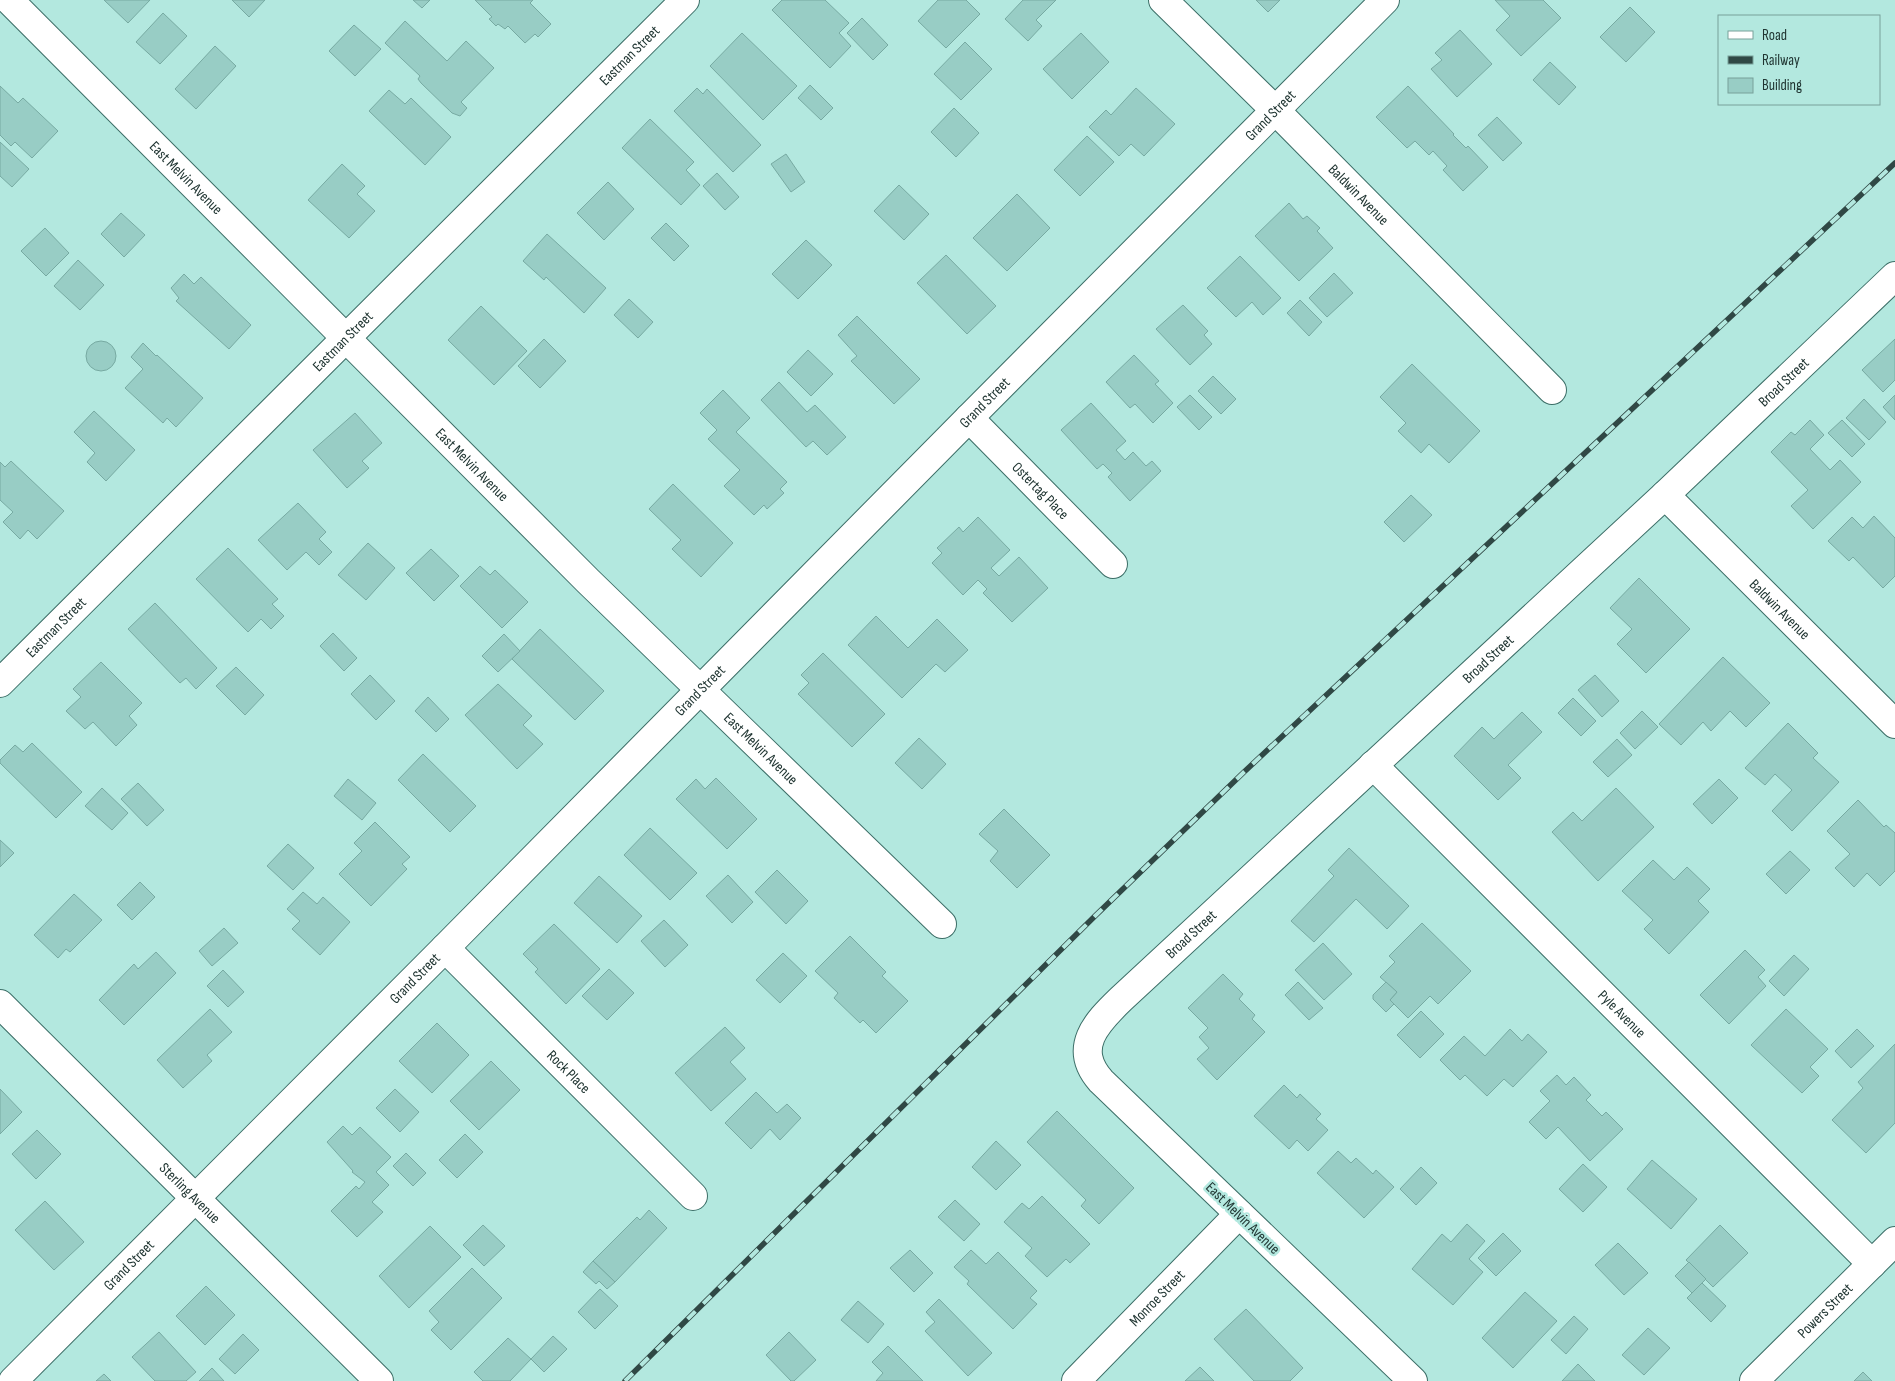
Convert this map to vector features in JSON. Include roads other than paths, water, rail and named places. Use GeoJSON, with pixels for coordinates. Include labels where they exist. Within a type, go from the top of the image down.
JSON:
{"type":"FeatureCollection","features":[{"type":"Feature","properties":{"kind":"street","name":"East Melvin Avenue"},"geometry":{"type":"LineString","coordinates":[[9,0],[581,574],[942,924]]}},
{"type":"Feature","properties":{"kind":"street","name":"Eastman Street"},"geometry":{"type":"LineString","coordinates":[[0,683],[685,0]]}},
{"type":"Feature","properties":{"kind":"street","name":"Baldwin Avenue"},"geometry":{"type":"LineString","coordinates":[[1163,0],[1275,110],[1552,390]]}},
{"type":"Feature","properties":{"kind":"street","name":"Grand Street"},"geometry":{"type":"LineString","coordinates":[[13,1381],[1385,0]]}},
{"type":"Feature","properties":{"kind":"street","name":"Broad Street"},"geometry":{"type":"LineString","coordinates":[[1088,1046],[1089,1037],[1094,1027],[1106,1013],[1665,495],[1895,276]]}},
{"type":"Feature","properties":{"kind":"street","name":"Ostertag Place"},"geometry":{"type":"LineString","coordinates":[[969,418],[1113,564]]}},
{"type":"Feature","properties":{"kind":"street","name":"Baldwin Avenue"},"geometry":{"type":"LineString","coordinates":[[1665,495],[1895,724]]}},
{"type":"Feature","properties":{"kind":"street","name":"Pyle Avenue"},"geometry":{"type":"LineString","coordinates":[[1373,765],[1872,1264]]}},
{"type":"Feature","properties":{"kind":"street","name":"Rock Place"},"geometry":{"type":"LineString","coordinates":[[445,948],[693,1196]]}},
{"type":"Feature","properties":{"kind":"street","name":"Sterling Avenue"},"geometry":{"type":"LineString","coordinates":[[0,1004],[379,1381]]}},
{"type":"Feature","properties":{"kind":"street","name":"East Melvin Avenue"},"geometry":{"type":"LineString","coordinates":[[1088,1046],[1091,1065],[1102,1081],[1413,1381]]}},
{"type":"Feature","properties":{"kind":"street","name":"Monroe Street"},"geometry":{"type":"LineString","coordinates":[[1076,1381],[1239,1214]]}},
{"type":"Feature","properties":{"kind":"street","name":"Powers Street"},"geometry":{"type":"LineString","coordinates":[[1754,1381],[1895,1241]]}},
{"type":"Feature","properties":{"kind":"railway"},"geometry":{"type":"LineString","coordinates":[[625,1381],[1095,916],[1244,772],[1895,163]]}}]}
